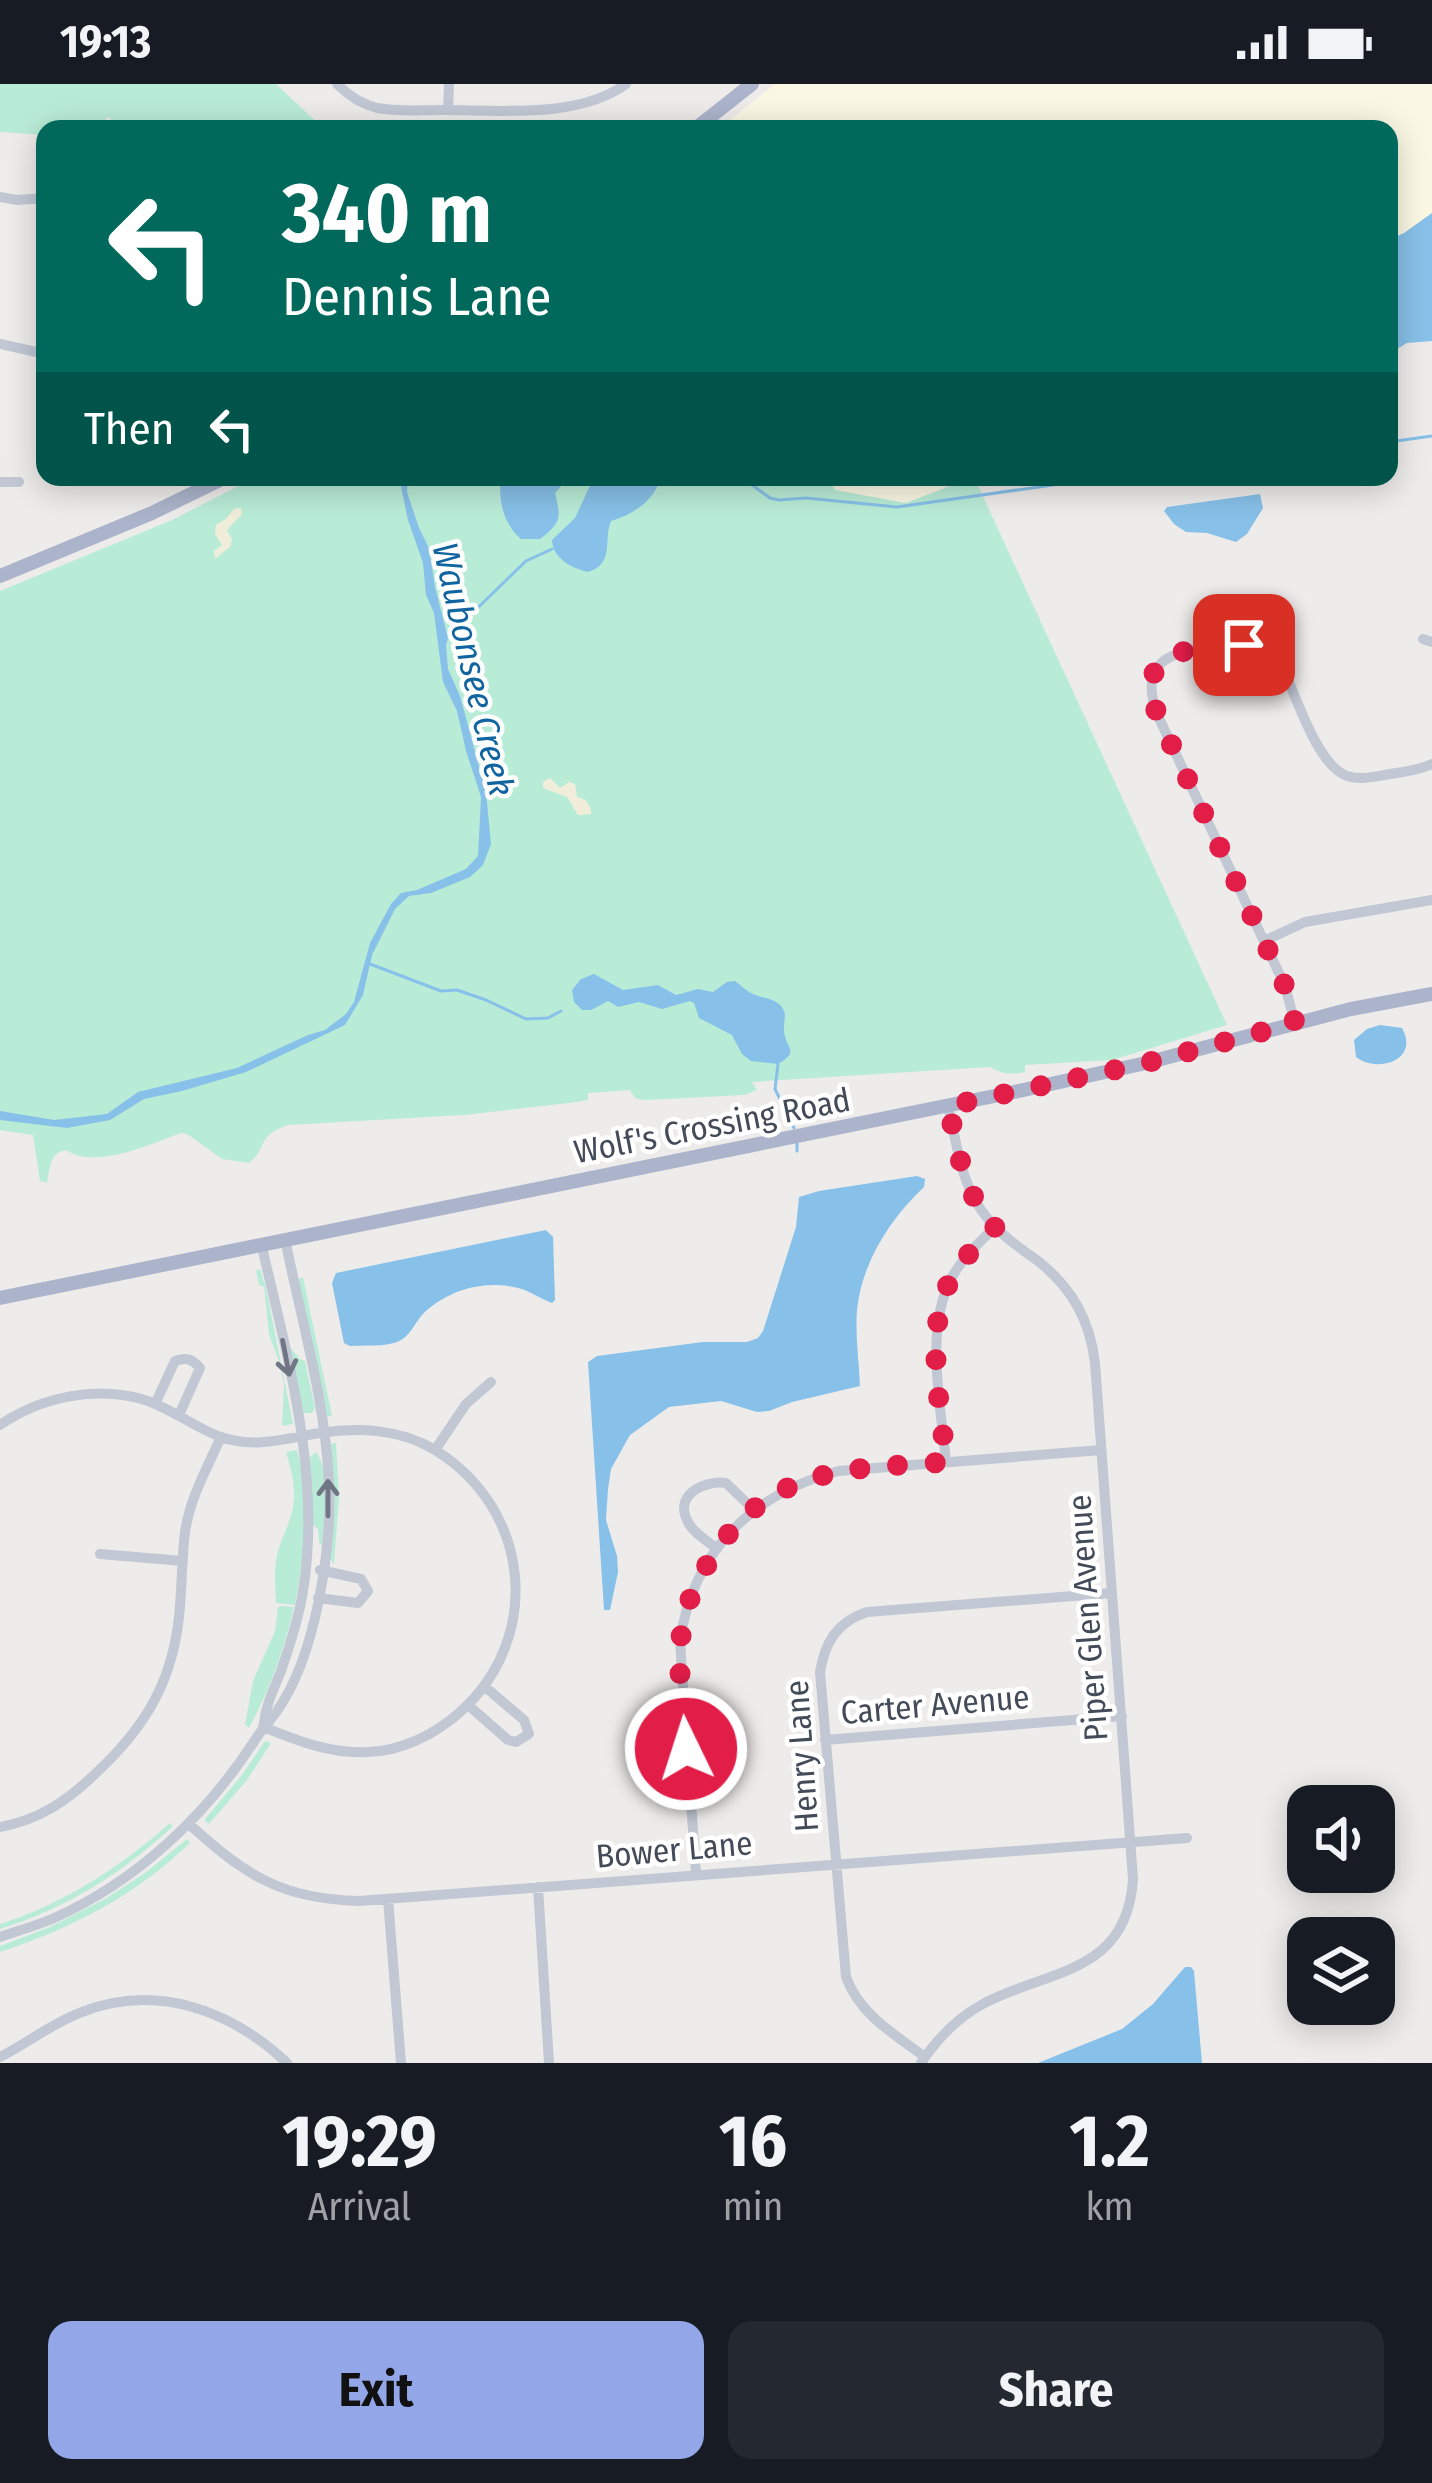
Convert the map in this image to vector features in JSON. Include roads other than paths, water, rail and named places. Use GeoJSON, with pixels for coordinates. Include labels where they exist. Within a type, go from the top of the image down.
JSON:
{"type":"FeatureCollection","features":[{"type":"Feature","properties":{"kind":"main road"},"geometry":{"type":"LineString","coordinates":[[706,120],[752,84]]}},
{"type":"Feature","properties":{"kind":"main road"},"geometry":{"type":"LineString","coordinates":[[0,576],[207,486]]}},
{"type":"Feature","properties":{"kind":"main road","name":"Wolf's Crossing Road"},"geometry":{"type":"LineString","coordinates":[[0,1298],[948,1106],[1432,994]]}},
{"type":"Feature","properties":{"kind":"street"},"geometry":{"type":"LineString","coordinates":[[337,84],[376,107],[448,110],[539,110],[604,96],[626,84]]}},
{"type":"Feature","properties":{"kind":"street"},"geometry":{"type":"LineString","coordinates":[[448,110],[449,84]]}},
{"type":"Feature","properties":{"kind":"street"},"geometry":{"type":"LineString","coordinates":[[0,197],[36,199]]}},
{"type":"Feature","properties":{"kind":"street"},"geometry":{"type":"LineString","coordinates":[[0,208],[16,200]]}},
{"type":"Feature","properties":{"kind":"street"},"geometry":{"type":"LineString","coordinates":[[0,344],[36,352]]}},
{"type":"Feature","properties":{"kind":"street"},"geometry":{"type":"LineString","coordinates":[[0,482],[19,482]]}},
{"type":"Feature","properties":{"kind":"street"},"geometry":{"type":"LineString","coordinates":[[1295,1023],[1285,986],[1158,716],[1150,686],[1155,669],[1184,650],[1244,645],[1264,650],[1284,670],[1322,754],[1340,777],[1365,778],[1432,764]]}},
{"type":"Feature","properties":{"kind":"street"},"geometry":{"type":"LineString","coordinates":[[1139,661],[1155,669]]}},
{"type":"Feature","properties":{"kind":"street"},"geometry":{"type":"LineString","coordinates":[[1264,941],[1305,922],[1432,900]]}},
{"type":"Feature","properties":{"kind":"street","name":"Piper Glen Avenue"},"geometry":{"type":"LineString","coordinates":[[923,2060],[946,2032],[980,2006],[1075,1969],[1103,1949],[1118,1931],[1133,1879],[1093,1346],[1070,1292],[995,1227],[979,1207],[967,1184],[948,1106]]}},
{"type":"Feature","properties":{"kind":"street"},"geometry":{"type":"LineString","coordinates":[[946,1462],[937,1348],[939,1312],[954,1273],[995,1227]]}},
{"type":"Feature","properties":{"kind":"street"},"geometry":{"type":"LineString","coordinates":[[0,1937],[52,1919],[104,1890],[189,1824],[230,1778],[278,1711],[294,1678],[320,1598],[329,1504],[319,1396],[285,1238]]}},
{"type":"Feature","properties":{"kind":"street"},"geometry":{"type":"LineString","coordinates":[[261,1244],[302,1436],[309,1514],[303,1595],[263,1726]]}},
{"type":"Feature","properties":{"kind":"street"},"geometry":{"type":"LineString","coordinates":[[154,1404],[176,1361],[194,1360],[200,1368],[179,1415]]}},
{"type":"Feature","properties":{"kind":"street"},"geometry":{"type":"LineString","coordinates":[[435,1450],[466,1404],[491,1382]]}},
{"type":"Feature","properties":{"kind":"street"},"geometry":{"type":"LineString","coordinates":[[0,1425],[26,1410],[85,1394],[154,1404],[221,1437],[249,1442],[324,1432],[386,1432],[435,1450],[490,1501],[515,1564],[513,1622],[503,1652],[468,1705],[442,1728],[408,1744],[371,1752],[301,1743],[263,1726]]}},
{"type":"Feature","properties":{"kind":"street"},"geometry":{"type":"LineString","coordinates":[[0,1828],[42,1815],[72,1796],[122,1749],[147,1717],[163,1687],[176,1645],[190,1511],[221,1437]]}},
{"type":"Feature","properties":{"kind":"street"},"geometry":{"type":"LineString","coordinates":[[696,1874],[680,1641],[694,1588],[731,1528],[753,1509],[804,1480],[838,1471],[1101,1450]]}},
{"type":"Feature","properties":{"kind":"street"},"geometry":{"type":"LineString","coordinates":[[717,1549],[689,1525],[686,1500],[692,1490],[704,1484],[726,1484],[753,1509]]}},
{"type":"Feature","properties":{"kind":"street"},"geometry":{"type":"LineString","coordinates":[[100,1555],[183,1562]]}},
{"type":"Feature","properties":{"kind":"street"},"geometry":{"type":"LineString","coordinates":[[303,1595],[358,1603],[368,1592],[362,1579],[307,1568]]}},
{"type":"Feature","properties":{"kind":"street","name":"Henry Lane"},"geometry":{"type":"LineString","coordinates":[[923,2060],[866,2012],[849,1987],[843,1967],[820,1672],[823,1651],[832,1634],[855,1616],[879,1610],[1112,1593]]}},
{"type":"Feature","properties":{"kind":"street"},"geometry":{"type":"LineString","coordinates":[[468,1705],[508,1740],[516,1742],[529,1734],[524,1720],[484,1687]]}},
{"type":"Feature","properties":{"kind":"street","name":"Carter Avenue"},"geometry":{"type":"LineString","coordinates":[[825,1740],[1122,1716]]}},
{"type":"Feature","properties":{"kind":"street","name":"Bower Lane"},"geometry":{"type":"LineString","coordinates":[[189,1824],[226,1858],[256,1877],[291,1893],[327,1900],[1187,1838]]}},
{"type":"Feature","properties":{"kind":"street"},"geometry":{"type":"LineString","coordinates":[[538,1887],[549,2063]]}},
{"type":"Feature","properties":{"kind":"street"},"geometry":{"type":"LineString","coordinates":[[388,1899],[401,2063]]}},
{"type":"Feature","properties":{"kind":"street"},"geometry":{"type":"LineString","coordinates":[[6,2058],[84,2011],[158,2001],[230,2019],[287,2063]]}},
{"type":"Feature","properties":{"kind":"water"},"geometry":{"type":"Polygon","coordinates":[[[1432,213],[1432,341],[1398,348],[1398,236],[1432,213]]]}},
{"type":"Feature","properties":{"kind":"water"},"geometry":{"type":"Polygon","coordinates":[[[401,486],[407,486],[429,548],[448,638],[448,669],[486,792],[491,844],[483,865],[470,877],[431,893],[409,896],[395,909],[372,955],[363,995],[345,1025],[246,1072],[144,1099],[110,1120],[67,1128],[0,1120],[0,1111],[54,1120],[107,1114],[138,1092],[237,1068],[325,1030],[354,1002],[370,943],[391,904],[401,893],[466,869],[478,856],[481,797],[457,711],[443,682],[434,613],[401,486]]]}},
{"type":"Feature","properties":{"kind":"water"},"geometry":{"type":"Polygon","coordinates":[[[501,486],[561,486],[555,493],[556,524],[540,539],[521,539],[501,503],[501,486]]]}},
{"type":"Feature","properties":{"kind":"water"},"geometry":{"type":"Polygon","coordinates":[[[590,486],[656,486],[642,505],[611,521],[605,557],[588,572],[570,565],[553,547],[552,540],[575,518],[590,486]]]}},
{"type":"Feature","properties":{"kind":"water"},"geometry":{"type":"Polygon","coordinates":[[[1260,494],[1263,508],[1247,534],[1236,542],[1186,532],[1164,511],[1167,507],[1260,494]]]}},
{"type":"Feature","properties":{"kind":"water"},"geometry":{"type":"Polygon","coordinates":[[[594,974],[623,990],[658,985],[676,995],[698,989],[713,992],[735,981],[782,1007],[790,1052],[778,1064],[751,1061],[732,1035],[699,1018],[690,1001],[662,1009],[639,1002],[618,1007],[608,1001],[582,1010],[572,990],[581,979],[594,974]]]}},
{"type":"Feature","properties":{"kind":"water"},"geometry":{"type":"Polygon","coordinates":[[[1380,1025],[1402,1028],[1406,1048],[1401,1056],[1385,1064],[1356,1057],[1354,1040],[1380,1025]]]}},
{"type":"Feature","properties":{"kind":"water"},"geometry":{"type":"Polygon","coordinates":[[[917,1176],[925,1179],[924,1187],[880,1242],[860,1292],[856,1329],[860,1386],[769,1411],[721,1401],[669,1407],[630,1435],[611,1469],[608,1489],[606,1520],[618,1572],[610,1610],[604,1610],[588,1362],[597,1356],[758,1338],[796,1227],[799,1197],[917,1176]]]}},
{"type":"Feature","properties":{"kind":"water"},"geometry":{"type":"Polygon","coordinates":[[[546,1230],[553,1237],[552,1303],[518,1288],[479,1286],[432,1306],[397,1342],[344,1343],[332,1283],[336,1273],[546,1230]]]}},
{"type":"Feature","properties":{"kind":"water"},"geometry":{"type":"Polygon","coordinates":[[[1185,1967],[1194,1971],[1202,2063],[1038,2063],[1122,2029],[1153,2004],[1185,1967]]]}},
{"type":"Feature","properties":{"kind":"waterway"},"geometry":{"type":"LineString","coordinates":[[1398,441],[1432,436]]}},
{"type":"Feature","properties":{"kind":"waterway"},"geometry":{"type":"LineString","coordinates":[[754,486],[779,500],[897,507],[1045,486]]}},
{"type":"Feature","properties":{"kind":"waterway","name":"Waubonsee Creek"},"geometry":{"type":"LineString","coordinates":[[461,624],[526,561],[552,549]]}},
{"type":"Feature","properties":{"kind":"waterway"},"geometry":{"type":"LineString","coordinates":[[370,964],[441,991],[457,990],[486,1000],[526,1019],[548,1018],[561,1011]]}},
{"type":"Feature","properties":{"kind":"waterway"},"geometry":{"type":"LineString","coordinates":[[778,1064],[775,1089],[794,1128]]}},
{"type":"Feature","properties":{"kind":"waterway"},"geometry":{"type":"LineString","coordinates":[[797,1143],[797,1151]]}}]}
